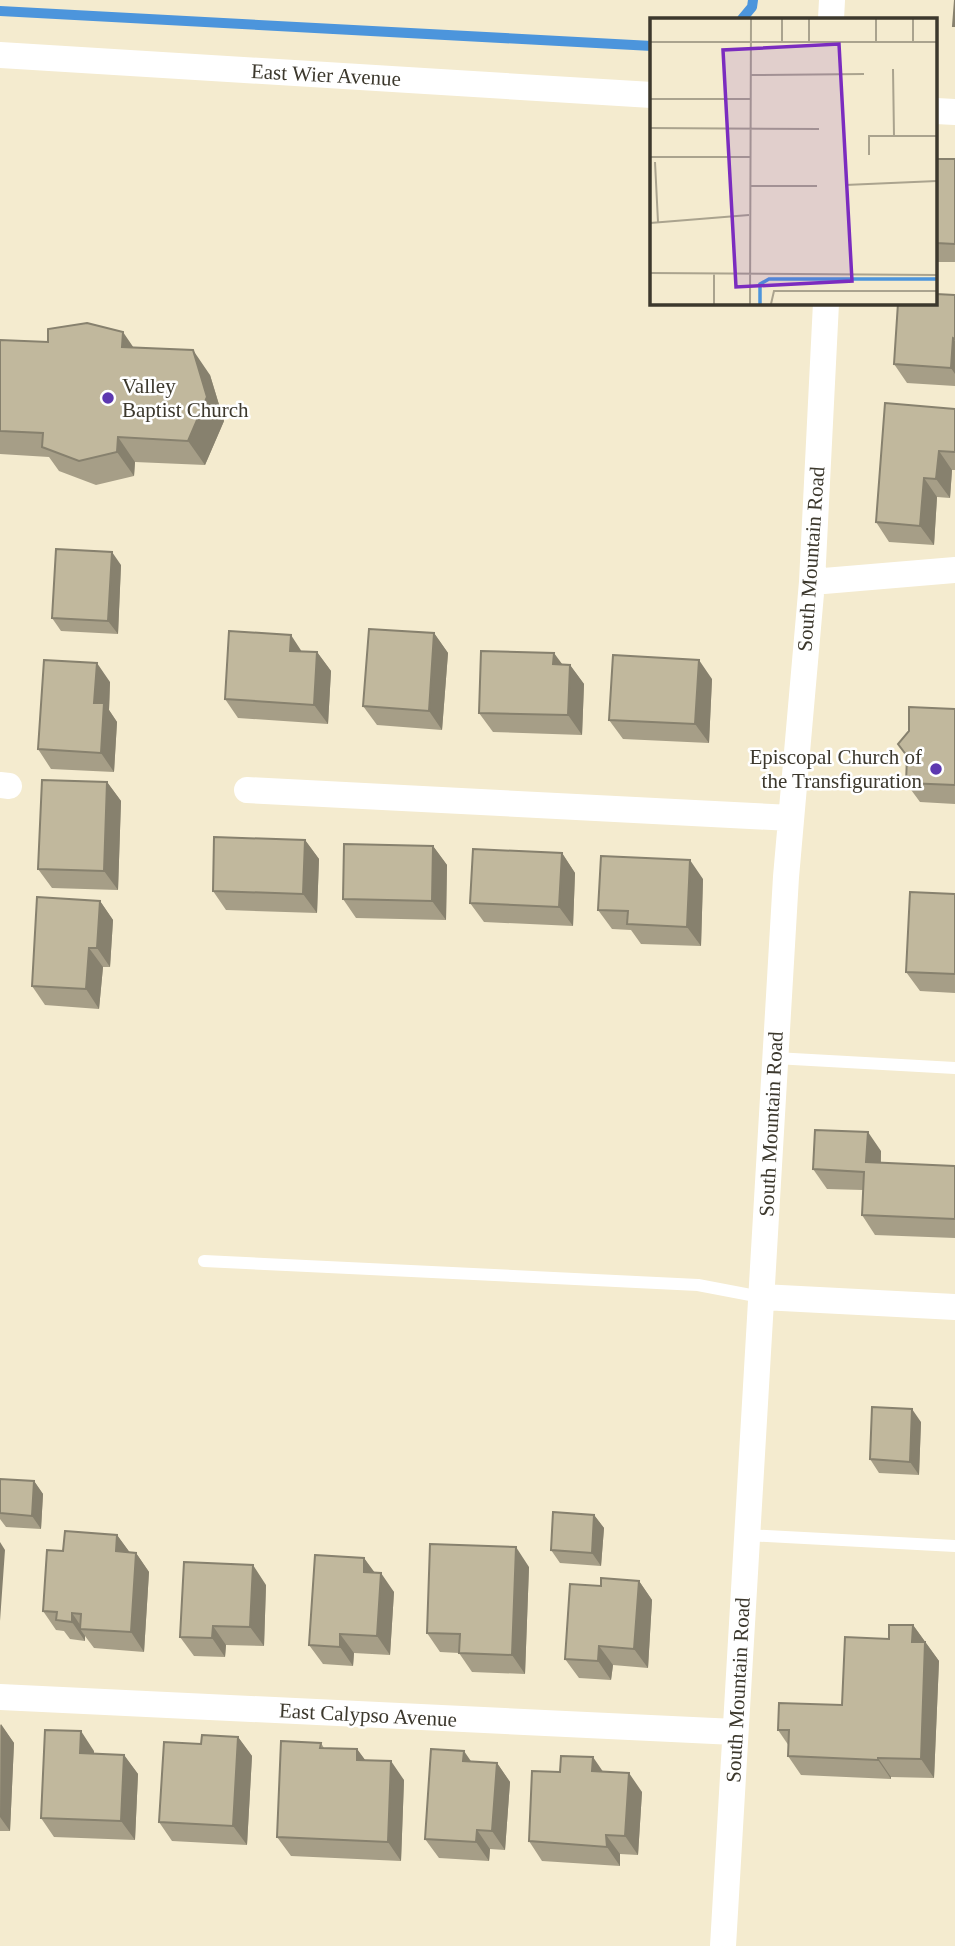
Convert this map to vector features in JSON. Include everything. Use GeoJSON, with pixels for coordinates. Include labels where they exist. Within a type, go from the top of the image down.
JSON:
{"type":"FeatureCollection","features":[{"type":"Feature","properties":{"kind":"street"},"geometry":{"type":"LineString","coordinates":[[831,18],[832,0]]}},
{"type":"Feature","properties":{"kind":"street","name":"East Wier Avenue"},"geometry":{"type":"LineString","coordinates":[[0,55],[650,94]]}},
{"type":"Feature","properties":{"kind":"street"},"geometry":{"type":"LineString","coordinates":[[937,111],[955,112]]}},
{"type":"Feature","properties":{"kind":"street","name":"South Mountain Road"},"geometry":{"type":"LineString","coordinates":[[723,1946],[775,1058],[791,818],[812,582],[826,304]]}},
{"type":"Feature","properties":{"kind":"street"},"geometry":{"type":"LineString","coordinates":[[812,582],[955,570]]}},
{"type":"Feature","properties":{"kind":"street"},"geometry":{"type":"LineString","coordinates":[[247,790],[791,818]]}},
{"type":"Feature","properties":{"kind":"street"},"geometry":{"type":"LineString","coordinates":[[761,1297],[955,1307]]}},
{"type":"Feature","properties":{"kind":"street","name":"East Calypso Avenue"},"geometry":{"type":"LineString","coordinates":[[0,1697],[735,1732]]}},
{"type":"Feature","properties":{"kind":"lane"},"geometry":{"type":"LineString","coordinates":[[775,1058],[955,1068]]}},
{"type":"Feature","properties":{"kind":"lane"},"geometry":{"type":"LineString","coordinates":[[204,1261],[698,1285],[761,1297]]}},
{"type":"Feature","properties":{"kind":"lane"},"geometry":{"type":"LineString","coordinates":[[747,1535],[955,1546]]}},
{"type":"Feature","properties":{"kind":"building"},"geometry":{"type":"Polygon","coordinates":[[[937,159],[955,159],[955,244],[937,243],[937,159]]]}},
{"type":"Feature","properties":{"kind":"building"},"geometry":{"type":"Polygon","coordinates":[[[937,294],[955,295],[955,339],[953,338],[951,368],[894,364],[898,304],[937,304],[937,294]]]}},
{"type":"Feature","properties":{"kind":"building","name":"Valley Baptist Church"},"geometry":{"type":"Polygon","coordinates":[[[87,323],[123,332],[122,347],[193,350],[207,397],[188,441],[118,437],[117,452],[79,461],[42,447],[43,433],[0,431],[0,340],[48,342],[48,329],[87,323]]]}},
{"type":"Feature","properties":{"kind":"building"},"geometry":{"type":"Polygon","coordinates":[[[885,403],[955,409],[955,452],[939,451],[936,479],[924,478],[920,526],[876,522],[885,403]]]}},
{"type":"Feature","properties":{"kind":"building"},"geometry":{"type":"Polygon","coordinates":[[[56,549],[112,552],[108,621],[52,618],[56,549]]]}},
{"type":"Feature","properties":{"kind":"building"},"geometry":{"type":"Polygon","coordinates":[[[369,629],[434,633],[429,711],[363,706],[369,629]]]}},
{"type":"Feature","properties":{"kind":"building"},"geometry":{"type":"Polygon","coordinates":[[[229,631],[291,635],[290,651],[317,652],[314,705],[225,699],[229,631]]]}},
{"type":"Feature","properties":{"kind":"building"},"geometry":{"type":"Polygon","coordinates":[[[481,651],[554,653],[553,664],[570,665],[568,715],[479,713],[481,651]]]}},
{"type":"Feature","properties":{"kind":"building"},"geometry":{"type":"Polygon","coordinates":[[[613,655],[699,660],[695,724],[609,720],[613,655]]]}},
{"type":"Feature","properties":{"kind":"building"},"geometry":{"type":"Polygon","coordinates":[[[44,660],[97,663],[94,703],[104,703],[101,753],[38,749],[44,660]]]}},
{"type":"Feature","properties":{"kind":"building"},"geometry":{"type":"Polygon","coordinates":[[[909,707],[955,709],[955,785],[906,783],[907,756],[898,744],[909,731],[909,707]]]}},
{"type":"Feature","properties":{"kind":"building"},"geometry":{"type":"Polygon","coordinates":[[[42,780],[107,782],[104,871],[38,869],[42,780]]]}},
{"type":"Feature","properties":{"kind":"building"},"geometry":{"type":"Polygon","coordinates":[[[214,837],[305,840],[303,894],[213,891],[214,837]]]}},
{"type":"Feature","properties":{"kind":"building"},"geometry":{"type":"Polygon","coordinates":[[[344,844],[433,846],[432,901],[343,899],[344,844]]]}},
{"type":"Feature","properties":{"kind":"building"},"geometry":{"type":"Polygon","coordinates":[[[473,849],[562,853],[559,907],[470,903],[473,849]]]}},
{"type":"Feature","properties":{"kind":"building"},"geometry":{"type":"Polygon","coordinates":[[[601,856],[690,860],[687,927],[627,924],[628,911],[598,910],[601,856]]]}},
{"type":"Feature","properties":{"kind":"building"},"geometry":{"type":"Polygon","coordinates":[[[910,892],[955,894],[955,974],[906,972],[910,892]]]}},
{"type":"Feature","properties":{"kind":"building"},"geometry":{"type":"Polygon","coordinates":[[[37,897],[100,901],[97,948],[89,948],[86,989],[32,986],[37,897]]]}},
{"type":"Feature","properties":{"kind":"building"},"geometry":{"type":"Polygon","coordinates":[[[815,1130],[868,1132],[866,1162],[955,1166],[955,1219],[862,1215],[864,1172],[813,1169],[815,1130]]]}},
{"type":"Feature","properties":{"kind":"building"},"geometry":{"type":"Polygon","coordinates":[[[872,1407],[912,1409],[910,1462],[870,1459],[872,1407]]]}},
{"type":"Feature","properties":{"kind":"building"},"geometry":{"type":"Polygon","coordinates":[[[0,1479],[34,1481],[32,1516],[0,1513],[0,1479]]]}},
{"type":"Feature","properties":{"kind":"building"},"geometry":{"type":"Polygon","coordinates":[[[553,1512],[594,1515],[592,1553],[551,1550],[553,1512]]]}},
{"type":"Feature","properties":{"kind":"building"},"geometry":{"type":"Polygon","coordinates":[[[65,1531],[117,1535],[116,1551],[136,1553],[131,1632],[80,1629],[81,1614],[72,1613],[72,1622],[56,1620],[57,1612],[43,1611],[47,1550],[63,1551],[65,1531]]]}},
{"type":"Feature","properties":{"kind":"building"},"geometry":{"type":"Polygon","coordinates":[[[430,1544],[516,1547],[512,1655],[459,1653],[460,1634],[427,1633],[430,1544]]]}},
{"type":"Feature","properties":{"kind":"building"},"geometry":{"type":"Polygon","coordinates":[[[315,1555],[364,1558],[364,1572],[381,1573],[377,1636],[340,1634],[340,1647],[309,1645],[315,1555]]]}},
{"type":"Feature","properties":{"kind":"building"},"geometry":{"type":"Polygon","coordinates":[[[184,1562],[253,1565],[250,1627],[213,1626],[212,1638],[180,1637],[184,1562]]]}},
{"type":"Feature","properties":{"kind":"building"},"geometry":{"type":"Polygon","coordinates":[[[601,1578],[639,1581],[634,1649],[599,1646],[598,1661],[565,1659],[570,1584],[601,1586],[601,1578]]]}},
{"type":"Feature","properties":{"kind":"building"},"geometry":{"type":"Polygon","coordinates":[[[889,1625],[913,1625],[912,1642],[925,1642],[921,1759],[788,1756],[789,1730],[778,1730],[779,1703],[842,1705],[845,1637],[889,1639],[889,1625]]]}},
{"type":"Feature","properties":{"kind":"building"},"geometry":{"type":"Polygon","coordinates":[[[45,1730],[81,1731],[80,1753],[124,1755],[121,1821],[41,1818],[45,1730]]]}},
{"type":"Feature","properties":{"kind":"building"},"geometry":{"type":"Polygon","coordinates":[[[202,1735],[238,1737],[233,1826],[159,1822],[164,1742],[201,1744],[202,1735]]]}},
{"type":"Feature","properties":{"kind":"building"},"geometry":{"type":"Polygon","coordinates":[[[281,1741],[321,1743],[320,1748],[357,1749],[357,1760],[391,1761],[388,1842],[277,1837],[281,1741]]]}},
{"type":"Feature","properties":{"kind":"building"},"geometry":{"type":"Polygon","coordinates":[[[431,1749],[464,1751],[463,1761],[497,1763],[492,1831],[477,1830],[476,1842],[425,1839],[431,1749]]]}},
{"type":"Feature","properties":{"kind":"building"},"geometry":{"type":"Polygon","coordinates":[[[561,1756],[593,1757],[592,1771],[629,1773],[625,1836],[606,1835],[607,1847],[529,1841],[532,1771],[560,1772],[561,1756]]]}},
{"type":"Feature","properties":{"kind":"waterway"},"geometry":{"type":"LineString","coordinates":[[743,18],[752,7],[753,0]]}},
{"type":"Feature","properties":{"kind":"waterway"},"geometry":{"type":"LineString","coordinates":[[0,11],[650,46]]}},
{"type":"Feature","properties":{"kind":"place","name":"Valley Baptist Church"},"geometry":{"type":"Point","coordinates":[108,398]}},
{"type":"Feature","properties":{"kind":"place","name":"Episcopal Church of the Transfiguration"},"geometry":{"type":"Point","coordinates":[936,769]}}]}
